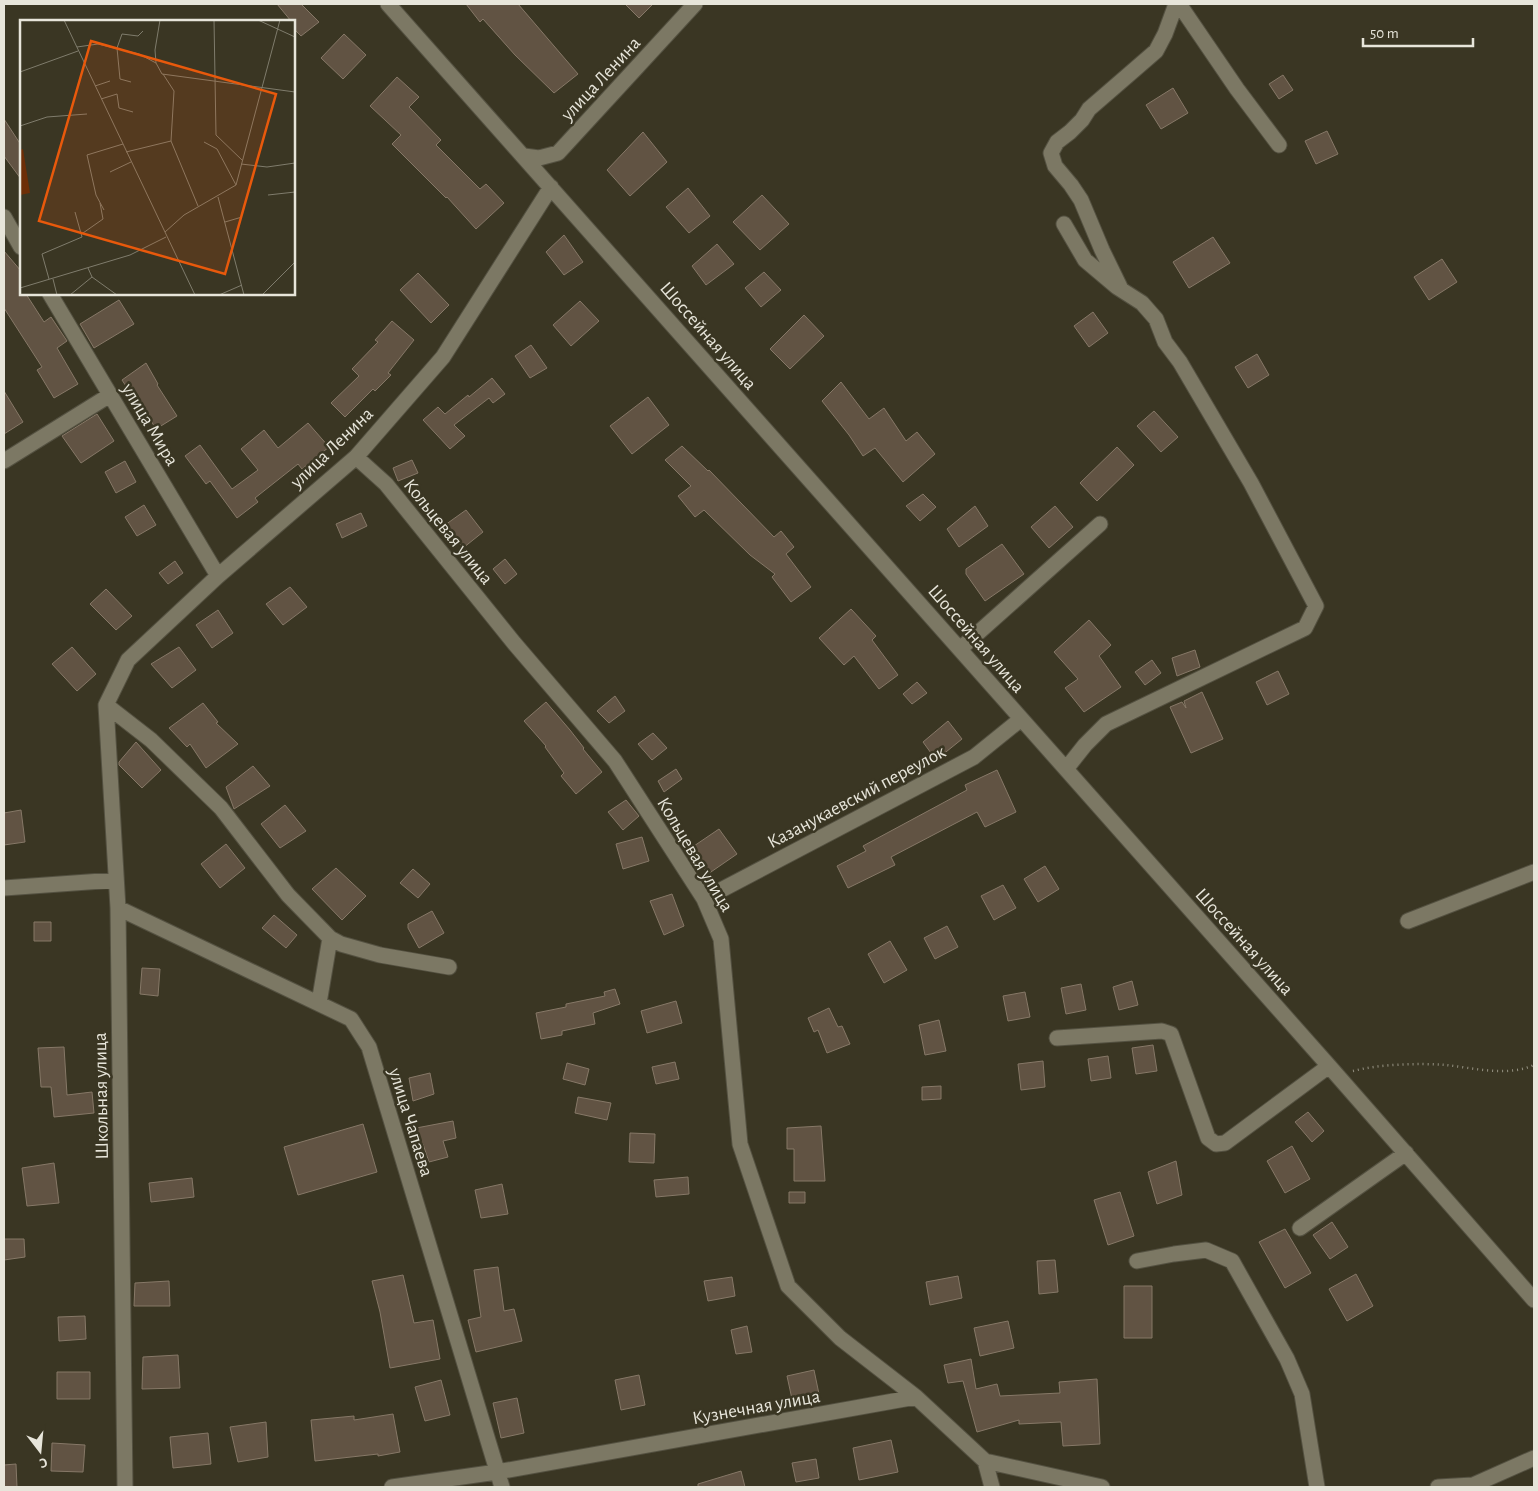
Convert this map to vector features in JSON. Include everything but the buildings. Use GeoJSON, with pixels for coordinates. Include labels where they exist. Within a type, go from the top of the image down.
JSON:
{"type":"FeatureCollection","features":[{"type":"Feature","properties":{"kind":"street","name":"Шоссейная улица"},"geometry":{"type":"LineString","coordinates":[[388,4],[1333,1070],[1534,1300]]}},
{"type":"Feature","properties":{"kind":"street","name":"улица Ленина"},"geometry":{"type":"LineString","coordinates":[[524,156],[539,158],[558,153],[695,4]]}},
{"type":"Feature","properties":{"kind":"street"},"geometry":{"type":"LineString","coordinates":[[1177,4],[1279,145]]}},
{"type":"Feature","properties":{"kind":"street"},"geometry":{"type":"LineString","coordinates":[[1122,290],[1080,200],[1071,185],[1055,166],[1051,153],[1057,142],[1082,120],[1089,109],[1156,51],[1177,4]]}},
{"type":"Feature","properties":{"kind":"street","name":"улица Ленина"},"geometry":{"type":"LineString","coordinates":[[106,705],[128,660],[218,576],[356,457],[443,357],[551,186]]}},
{"type":"Feature","properties":{"kind":"street"},"geometry":{"type":"LineString","coordinates":[[4,217],[20,244]]}},
{"type":"Feature","properties":{"kind":"street"},"geometry":{"type":"LineString","coordinates":[[1064,224],[1085,260],[1122,290],[1142,303],[1156,319],[1165,342],[1180,362],[1251,483],[1316,606],[1305,628],[1106,724],[1066,769]]}},
{"type":"Feature","properties":{"kind":"street","name":"улица Мира"},"geometry":{"type":"LineString","coordinates":[[51,295],[218,576]]}},
{"type":"Feature","properties":{"kind":"street"},"geometry":{"type":"LineString","coordinates":[[4,461],[110,395]]}},
{"type":"Feature","properties":{"kind":"street","name":"Кольцевая улица"},"geometry":{"type":"LineString","coordinates":[[356,457],[386,484],[514,643],[615,761],[704,899],[721,939],[740,1144],[788,1286],[840,1338],[916,1397]]}},
{"type":"Feature","properties":{"kind":"street"},"geometry":{"type":"LineString","coordinates":[[960,649],[1100,524]]}},
{"type":"Feature","properties":{"kind":"street"},"geometry":{"type":"LineString","coordinates":[[106,705],[151,740],[221,808],[288,895],[330,938],[342,944],[380,955],[449,967]]}},
{"type":"Feature","properties":{"kind":"street","name":"Школьная улица"},"geometry":{"type":"LineString","coordinates":[[106,705],[118,908],[125,1487]]}},
{"type":"Feature","properties":{"kind":"street","name":"Казанукаевский переулок"},"geometry":{"type":"LineString","coordinates":[[704,899],[974,757],[1021,719]]}},
{"type":"Feature","properties":{"kind":"street"},"geometry":{"type":"LineString","coordinates":[[1408,921],[1534,872]]}},
{"type":"Feature","properties":{"kind":"street"},"geometry":{"type":"LineString","coordinates":[[4,888],[116,880]]}},
{"type":"Feature","properties":{"kind":"street","name":"улица Чапаева"},"geometry":{"type":"LineString","coordinates":[[118,908],[351,1018],[369,1047],[502,1487]]}},
{"type":"Feature","properties":{"kind":"street"},"geometry":{"type":"LineString","coordinates":[[319,1003],[330,938]]}},
{"type":"Feature","properties":{"kind":"street"},"geometry":{"type":"LineString","coordinates":[[1057,1038],[1162,1031],[1171,1034],[1208,1138],[1216,1144],[1225,1143],[1333,1070]]}},
{"type":"Feature","properties":{"kind":"street"},"geometry":{"type":"LineString","coordinates":[[1300,1228],[1406,1153]]}},
{"type":"Feature","properties":{"kind":"street"},"geometry":{"type":"LineString","coordinates":[[1137,1261],[1206,1250],[1232,1260],[1286,1359],[1302,1394],[1318,1487]]}},
{"type":"Feature","properties":{"kind":"street"},"geometry":{"type":"LineString","coordinates":[[916,1397],[985,1461],[1102,1487]]}},
{"type":"Feature","properties":{"kind":"street","name":"Кузнечная улица"},"geometry":{"type":"LineString","coordinates":[[392,1487],[497,1472],[916,1397]]}},
{"type":"Feature","properties":{"kind":"street"},"geometry":{"type":"LineString","coordinates":[[1438,1487],[1474,1485],[1534,1458]]}},
{"type":"Feature","properties":{"kind":"street"},"geometry":{"type":"LineString","coordinates":[[985,1461],[992,1487]]}},
{"type":"Feature","properties":{"kind":"path"},"geometry":{"type":"LineString","coordinates":[[1333,1070],[1374,1066],[1445,1065],[1489,1071],[1526,1069],[1534,1065]]}}]}
